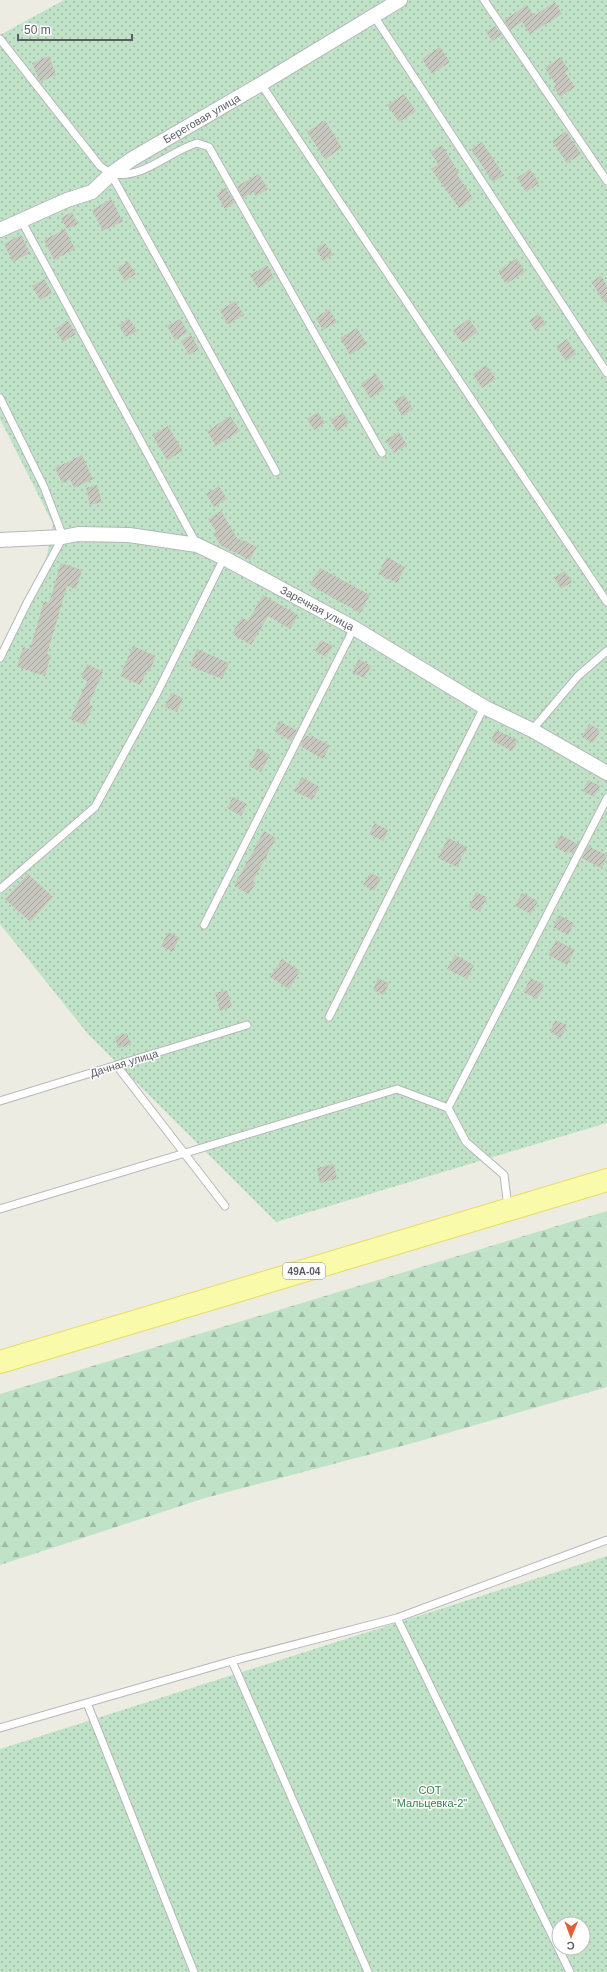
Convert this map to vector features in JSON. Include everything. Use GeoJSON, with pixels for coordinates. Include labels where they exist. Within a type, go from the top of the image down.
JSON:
{"type":"FeatureCollection","features":[{"type":"Feature","properties":{"kind":"main road","name":"49А-04"},"geometry":{"type":"LineString","coordinates":[[0,1362],[607,1180]]}},
{"type":"Feature","properties":{"kind":"street","name":"Береговая улица"},"geometry":{"type":"LineString","coordinates":[[0,230],[21,220],[92,192],[111,174],[132,159],[261,84],[400,0]]}},
{"type":"Feature","properties":{"kind":"street","name":"Заречная улица"},"geometry":{"type":"LineString","coordinates":[[0,540],[63,537],[78,534],[129,534],[197,545],[354,628],[484,707],[532,730],[607,773]]}},
{"type":"Feature","properties":{"kind":"lane"},"geometry":{"type":"LineString","coordinates":[[484,0],[607,181]]}},
{"type":"Feature","properties":{"kind":"lane"},"geometry":{"type":"LineString","coordinates":[[374,16],[607,373]]}},
{"type":"Feature","properties":{"kind":"lane"},"geometry":{"type":"LineString","coordinates":[[0,39],[100,166],[111,174],[276,472]]}},
{"type":"Feature","properties":{"kind":"lane"},"geometry":{"type":"LineString","coordinates":[[261,84],[607,602]]}},
{"type":"Feature","properties":{"kind":"lane"},"geometry":{"type":"LineString","coordinates":[[111,174],[120,175],[138,172],[197,144],[209,147],[382,453]]}},
{"type":"Feature","properties":{"kind":"lane"},"geometry":{"type":"LineString","coordinates":[[21,220],[197,545]]}},
{"type":"Feature","properties":{"kind":"lane"},"geometry":{"type":"LineString","coordinates":[[0,398],[44,487],[63,537],[0,658]]}},
{"type":"Feature","properties":{"kind":"lane"},"geometry":{"type":"LineString","coordinates":[[0,889],[95,807],[156,693],[224,558]]}},
{"type":"Feature","properties":{"kind":"lane"},"geometry":{"type":"LineString","coordinates":[[204,925],[354,628]]}},
{"type":"Feature","properties":{"kind":"lane"},"geometry":{"type":"LineString","coordinates":[[532,730],[578,676],[607,651]]}},
{"type":"Feature","properties":{"kind":"lane"},"geometry":{"type":"LineString","coordinates":[[329,1017],[484,707]]}},
{"type":"Feature","properties":{"kind":"lane"},"geometry":{"type":"LineString","coordinates":[[448,1108],[607,798]]}},
{"type":"Feature","properties":{"kind":"lane","name":"Дачная улица"},"geometry":{"type":"LineString","coordinates":[[0,1101],[247,1025]]}},
{"type":"Feature","properties":{"kind":"lane"},"geometry":{"type":"LineString","coordinates":[[117,1066],[226,1206]]}},
{"type":"Feature","properties":{"kind":"lane"},"geometry":{"type":"LineString","coordinates":[[0,1209],[397,1089],[448,1108],[466,1142],[504,1175],[508,1210]]}},
{"type":"Feature","properties":{"kind":"lane"},"geometry":{"type":"LineString","coordinates":[[0,1728],[232,1661],[398,1618],[607,1540]]}},
{"type":"Feature","properties":{"kind":"lane"},"geometry":{"type":"LineString","coordinates":[[398,1618],[570,1972]]}},
{"type":"Feature","properties":{"kind":"lane"},"geometry":{"type":"LineString","coordinates":[[232,1661],[368,1972]]}},
{"type":"Feature","properties":{"kind":"lane"},"geometry":{"type":"LineString","coordinates":[[87,1703],[194,1972]]}},
{"type":"Feature","properties":{"kind":"green space"},"geometry":{"type":"Polygon","coordinates":[[[64,0],[607,0],[607,1123],[276,1222],[88,1034],[0,924],[0,649],[46,560],[53,524],[0,419],[0,35],[64,0]]]}},
{"type":"Feature","properties":{"kind":"green space"},"geometry":{"type":"Polygon","coordinates":[[[607,1211],[607,1387],[413,1443],[205,1498],[0,1565],[0,1394],[607,1211]]]}},
{"type":"Feature","properties":{"kind":"green space","name":"СОТ \"Мальцевка-2\""},"geometry":{"type":"Polygon","coordinates":[[[607,1556],[607,1972],[0,1972],[0,1749],[607,1556]]]}},
{"type":"Feature","properties":{"kind":"building"},"geometry":{"type":"Polygon","coordinates":[[[555,2],[562,14],[530,34],[522,22],[510,30],[504,20],[527,5],[534,16],[555,2]]]}},
{"type":"Feature","properties":{"kind":"building"},"geometry":{"type":"Polygon","coordinates":[[[495,26],[502,35],[492,41],[486,32],[495,26]]]}},
{"type":"Feature","properties":{"kind":"building"},"geometry":{"type":"Polygon","coordinates":[[[440,47],[450,62],[432,74],[422,59],[440,47]]]}},
{"type":"Feature","properties":{"kind":"building"},"geometry":{"type":"Polygon","coordinates":[[[49,56],[56,75],[40,82],[32,63],[49,56]]]}},
{"type":"Feature","properties":{"kind":"building"},"geometry":{"type":"Polygon","coordinates":[[[560,57],[569,70],[565,72],[575,87],[560,97],[554,87],[556,85],[545,68],[560,57]]]}},
{"type":"Feature","properties":{"kind":"building"},"geometry":{"type":"Polygon","coordinates":[[[404,94],[416,111],[399,122],[387,105],[404,94]]]}},
{"type":"Feature","properties":{"kind":"building"},"geometry":{"type":"Polygon","coordinates":[[[325,120],[342,148],[325,159],[307,132],[325,120]]]}},
{"type":"Feature","properties":{"kind":"building"},"geometry":{"type":"Polygon","coordinates":[[[566,131],[581,154],[567,163],[552,141],[566,131]]]}},
{"type":"Feature","properties":{"kind":"building"},"geometry":{"type":"Polygon","coordinates":[[[482,142],[504,175],[493,182],[471,149],[482,142]]]}},
{"type":"Feature","properties":{"kind":"building"},"geometry":{"type":"Polygon","coordinates":[[[442,145],[459,173],[457,174],[473,198],[459,208],[431,169],[438,164],[430,152],[442,145]]]}},
{"type":"Feature","properties":{"kind":"building"},"geometry":{"type":"Polygon","coordinates":[[[530,169],[539,183],[526,192],[517,178],[530,169]]]}},
{"type":"Feature","properties":{"kind":"building"},"geometry":{"type":"Polygon","coordinates":[[[259,174],[268,189],[256,196],[253,192],[243,198],[237,186],[259,174]]]}},
{"type":"Feature","properties":{"kind":"building"},"geometry":{"type":"Polygon","coordinates":[[[226,188],[235,203],[225,209],[216,194],[226,188]]]}},
{"type":"Feature","properties":{"kind":"building"},"geometry":{"type":"Polygon","coordinates":[[[111,199],[123,221],[103,231],[92,210],[111,199]]]}},
{"type":"Feature","properties":{"kind":"building"},"geometry":{"type":"Polygon","coordinates":[[[72,212],[78,224],[67,229],[61,218],[72,212]]]}},
{"type":"Feature","properties":{"kind":"building"},"geometry":{"type":"Polygon","coordinates":[[[65,229],[75,249],[54,260],[44,240],[65,229]]]}},
{"type":"Feature","properties":{"kind":"building"},"geometry":{"type":"Polygon","coordinates":[[[21,235],[30,253],[13,262],[4,244],[21,235]]]}},
{"type":"Feature","properties":{"kind":"building"},"geometry":{"type":"Polygon","coordinates":[[[325,243],[333,255],[323,261],[316,249],[325,243]]]}},
{"type":"Feature","properties":{"kind":"building"},"geometry":{"type":"Polygon","coordinates":[[[517,258],[525,272],[506,284],[498,271],[517,258]]]}},
{"type":"Feature","properties":{"kind":"building"},"geometry":{"type":"Polygon","coordinates":[[[128,262],[136,274],[125,281],[117,268],[128,262]]]}},
{"type":"Feature","properties":{"kind":"building"},"geometry":{"type":"Polygon","coordinates":[[[267,265],[274,278],[258,288],[250,275],[267,265]]]}},
{"type":"Feature","properties":{"kind":"building"},"geometry":{"type":"Polygon","coordinates":[[[601,276],[607,285],[607,305],[591,282],[601,276]]]}},
{"type":"Feature","properties":{"kind":"building"},"geometry":{"type":"Polygon","coordinates":[[[44,279],[52,293],[40,300],[32,286],[44,279]]]}},
{"type":"Feature","properties":{"kind":"building"},"geometry":{"type":"Polygon","coordinates":[[[235,301],[244,315],[228,324],[220,311],[235,301]]]}},
{"type":"Feature","properties":{"kind":"building"},"geometry":{"type":"Polygon","coordinates":[[[329,309],[337,322],[323,330],[316,318],[329,309]]]}},
{"type":"Feature","properties":{"kind":"building"},"geometry":{"type":"Polygon","coordinates":[[[539,314],[546,324],[536,331],[529,321],[539,314]]]}},
{"type":"Feature","properties":{"kind":"building"},"geometry":{"type":"Polygon","coordinates":[[[129,318],[137,331],[126,337],[119,325],[129,318]]]}},
{"type":"Feature","properties":{"kind":"building"},"geometry":{"type":"Polygon","coordinates":[[[180,319],[188,332],[175,340],[167,326],[180,319]]]}},
{"type":"Feature","properties":{"kind":"building"},"geometry":{"type":"Polygon","coordinates":[[[469,319],[478,332],[462,343],[453,330],[469,319]]]}},
{"type":"Feature","properties":{"kind":"building"},"geometry":{"type":"Polygon","coordinates":[[[68,321],[76,334],[63,342],[55,329],[68,321]]]}},
{"type":"Feature","properties":{"kind":"building"},"geometry":{"type":"Polygon","coordinates":[[[357,328],[367,344],[350,355],[340,338],[357,328]]]}},
{"type":"Feature","properties":{"kind":"building"},"geometry":{"type":"Polygon","coordinates":[[[191,335],[199,349],[189,355],[181,341],[191,335]]]}},
{"type":"Feature","properties":{"kind":"building"},"geometry":{"type":"Polygon","coordinates":[[[567,339],[576,354],[566,361],[556,346],[567,339]]]}},
{"type":"Feature","properties":{"kind":"building"},"geometry":{"type":"Polygon","coordinates":[[[486,365],[496,379],[482,388],[473,374],[486,365]]]}},
{"type":"Feature","properties":{"kind":"building"},"geometry":{"type":"Polygon","coordinates":[[[376,374],[385,389],[370,398],[361,383],[376,374]]]}},
{"type":"Feature","properties":{"kind":"building"},"geometry":{"type":"Polygon","coordinates":[[[404,395],[413,409],[402,416],[394,402],[404,395]]]}},
{"type":"Feature","properties":{"kind":"building"},"geometry":{"type":"Polygon","coordinates":[[[318,412],[325,423],[314,430],[307,419],[318,412]]]}},
{"type":"Feature","properties":{"kind":"building"},"geometry":{"type":"Polygon","coordinates":[[[343,413],[349,423],[337,431],[330,420],[343,413]]]}},
{"type":"Feature","properties":{"kind":"building"},"geometry":{"type":"Polygon","coordinates":[[[230,416],[240,431],[216,446],[207,431],[230,416]]]}},
{"type":"Feature","properties":{"kind":"building"},"geometry":{"type":"Polygon","coordinates":[[[168,426],[183,451],[167,460],[152,435],[168,426]]]}},
{"type":"Feature","properties":{"kind":"building"},"geometry":{"type":"Polygon","coordinates":[[[399,432],[407,445],[394,453],[386,440],[399,432]]]}},
{"type":"Feature","properties":{"kind":"building"},"geometry":{"type":"Polygon","coordinates":[[[82,455],[93,479],[74,488],[70,479],[62,483],[55,468],[82,455]]]}},
{"type":"Feature","properties":{"kind":"building"},"geometry":{"type":"Polygon","coordinates":[[[97,485],[102,502],[90,505],[86,488],[97,485]]]}},
{"type":"Feature","properties":{"kind":"building"},"geometry":{"type":"Polygon","coordinates":[[[219,486],[227,499],[214,507],[206,494],[219,486]]]}},
{"type":"Feature","properties":{"kind":"building"},"geometry":{"type":"Polygon","coordinates":[[[221,511],[237,538],[257,547],[250,560],[220,545],[213,533],[216,531],[208,519],[221,511]]]}},
{"type":"Feature","properties":{"kind":"building"},"geometry":{"type":"Polygon","coordinates":[[[387,557],[405,567],[397,583],[378,574],[387,557]]]}},
{"type":"Feature","properties":{"kind":"building"},"geometry":{"type":"Polygon","coordinates":[[[61,563],[82,570],[76,589],[67,586],[47,654],[51,655],[45,676],[17,667],[23,647],[30,649],[44,601],[49,603],[61,563]]]}},
{"type":"Feature","properties":{"kind":"building"},"geometry":{"type":"Polygon","coordinates":[[[320,568],[370,595],[360,613],[310,585],[320,568]]]}},
{"type":"Feature","properties":{"kind":"building"},"geometry":{"type":"Polygon","coordinates":[[[565,571],[572,582],[561,589],[554,578],[565,571]]]}},
{"type":"Feature","properties":{"kind":"building"},"geometry":{"type":"Polygon","coordinates":[[[263,595],[298,615],[290,629],[268,616],[251,645],[232,634],[242,617],[248,621],[263,595]]]}},
{"type":"Feature","properties":{"kind":"building"},"geometry":{"type":"Polygon","coordinates":[[[321,640],[333,646],[326,657],[315,651],[321,640]]]}},
{"type":"Feature","properties":{"kind":"building"},"geometry":{"type":"Polygon","coordinates":[[[133,646],[156,656],[149,672],[147,671],[140,685],[120,676],[133,646]]]}},
{"type":"Feature","properties":{"kind":"building"},"geometry":{"type":"Polygon","coordinates":[[[197,649],[229,663],[222,679],[190,666],[197,649]]]}},
{"type":"Feature","properties":{"kind":"building"},"geometry":{"type":"Polygon","coordinates":[[[359,659],[371,666],[364,678],[352,672],[359,659]]]}},
{"type":"Feature","properties":{"kind":"building"},"geometry":{"type":"Polygon","coordinates":[[[87,664],[103,672],[89,704],[93,706],[85,725],[70,719],[87,681],[81,678],[87,664]]]}},
{"type":"Feature","properties":{"kind":"building"},"geometry":{"type":"Polygon","coordinates":[[[171,693],[183,698],[177,712],[165,707],[171,693]]]}},
{"type":"Feature","properties":{"kind":"building"},"geometry":{"type":"Polygon","coordinates":[[[279,721],[297,730],[291,741],[274,731],[279,721]]]}},
{"type":"Feature","properties":{"kind":"building"},"geometry":{"type":"Polygon","coordinates":[[[589,724],[600,730],[593,743],[582,737],[589,724]]]}},
{"type":"Feature","properties":{"kind":"building"},"geometry":{"type":"Polygon","coordinates":[[[496,730],[518,740],[512,751],[491,740],[496,730]]]}},
{"type":"Feature","properties":{"kind":"building"},"geometry":{"type":"Polygon","coordinates":[[[306,735],[310,737],[311,735],[330,746],[323,759],[300,746],[306,735]]]}},
{"type":"Feature","properties":{"kind":"building"},"geometry":{"type":"Polygon","coordinates":[[[258,748],[270,755],[261,772],[249,766],[258,748]]]}},
{"type":"Feature","properties":{"kind":"building"},"geometry":{"type":"Polygon","coordinates":[[[302,777],[320,787],[312,800],[294,791],[302,777]]]}},
{"type":"Feature","properties":{"kind":"building"},"geometry":{"type":"Polygon","coordinates":[[[588,780],[600,786],[594,797],[583,791],[588,780]]]}},
{"type":"Feature","properties":{"kind":"building"},"geometry":{"type":"Polygon","coordinates":[[[233,797],[247,804],[241,816],[227,808],[233,797]]]}},
{"type":"Feature","properties":{"kind":"building"},"geometry":{"type":"Polygon","coordinates":[[[375,823],[388,830],[383,841],[369,834],[375,823]]]}},
{"type":"Feature","properties":{"kind":"building"},"geometry":{"type":"Polygon","coordinates":[[[264,831],[276,838],[253,881],[256,882],[249,894],[234,886],[264,831]]]}},
{"type":"Feature","properties":{"kind":"building"},"geometry":{"type":"Polygon","coordinates":[[[561,835],[578,844],[573,854],[554,847],[561,835]]]}},
{"type":"Feature","properties":{"kind":"building"},"geometry":{"type":"Polygon","coordinates":[[[448,838],[467,847],[457,867],[438,858],[448,838]]]}},
{"type":"Feature","properties":{"kind":"building"},"geometry":{"type":"Polygon","coordinates":[[[588,846],[607,855],[602,869],[582,858],[588,846]]]}},
{"type":"Feature","properties":{"kind":"building"},"geometry":{"type":"Polygon","coordinates":[[[370,873],[381,878],[374,891],[363,885],[370,873]]]}},
{"type":"Feature","properties":{"kind":"building"},"geometry":{"type":"Polygon","coordinates":[[[28,874],[53,897],[30,922],[5,899],[28,874]]]}},
{"type":"Feature","properties":{"kind":"building"},"geometry":{"type":"Polygon","coordinates":[[[476,892],[487,897],[480,912],[469,907],[476,892]]]}},
{"type":"Feature","properties":{"kind":"building"},"geometry":{"type":"Polygon","coordinates":[[[522,893],[538,901],[531,914],[515,906],[522,893]]]}},
{"type":"Feature","properties":{"kind":"building"},"geometry":{"type":"Polygon","coordinates":[[[559,915],[574,923],[568,935],[553,927],[559,915]]]}},
{"type":"Feature","properties":{"kind":"building"},"geometry":{"type":"Polygon","coordinates":[[[168,932],[180,938],[172,952],[161,946],[168,932]]]}},
{"type":"Feature","properties":{"kind":"building"},"geometry":{"type":"Polygon","coordinates":[[[556,940],[575,950],[567,965],[548,955],[556,940]]]}},
{"type":"Feature","properties":{"kind":"building"},"geometry":{"type":"Polygon","coordinates":[[[455,955],[474,965],[467,979],[447,969],[455,955]]]}},
{"type":"Feature","properties":{"kind":"building"},"geometry":{"type":"Polygon","coordinates":[[[282,959],[300,971],[289,989],[270,977],[282,959]]]}},
{"type":"Feature","properties":{"kind":"building"},"geometry":{"type":"Polygon","coordinates":[[[378,978],[389,983],[384,995],[373,990],[378,978]]]}},
{"type":"Feature","properties":{"kind":"building"},"geometry":{"type":"Polygon","coordinates":[[[531,978],[544,985],[537,999],[523,992],[531,978]]]}},
{"type":"Feature","properties":{"kind":"building"},"geometry":{"type":"Polygon","coordinates":[[[227,990],[232,1007],[220,1011],[215,993],[227,990]]]}},
{"type":"Feature","properties":{"kind":"building"},"geometry":{"type":"Polygon","coordinates":[[[555,1020],[567,1025],[561,1038],[550,1032],[555,1020]]]}},
{"type":"Feature","properties":{"kind":"building"},"geometry":{"type":"Polygon","coordinates":[[[127,1033],[131,1045],[118,1048],[115,1037],[127,1033]]]}},
{"type":"Feature","properties":{"kind":"building"},"geometry":{"type":"Polygon","coordinates":[[[334,1164],[337,1179],[320,1183],[317,1168],[334,1164]]]}}]}
